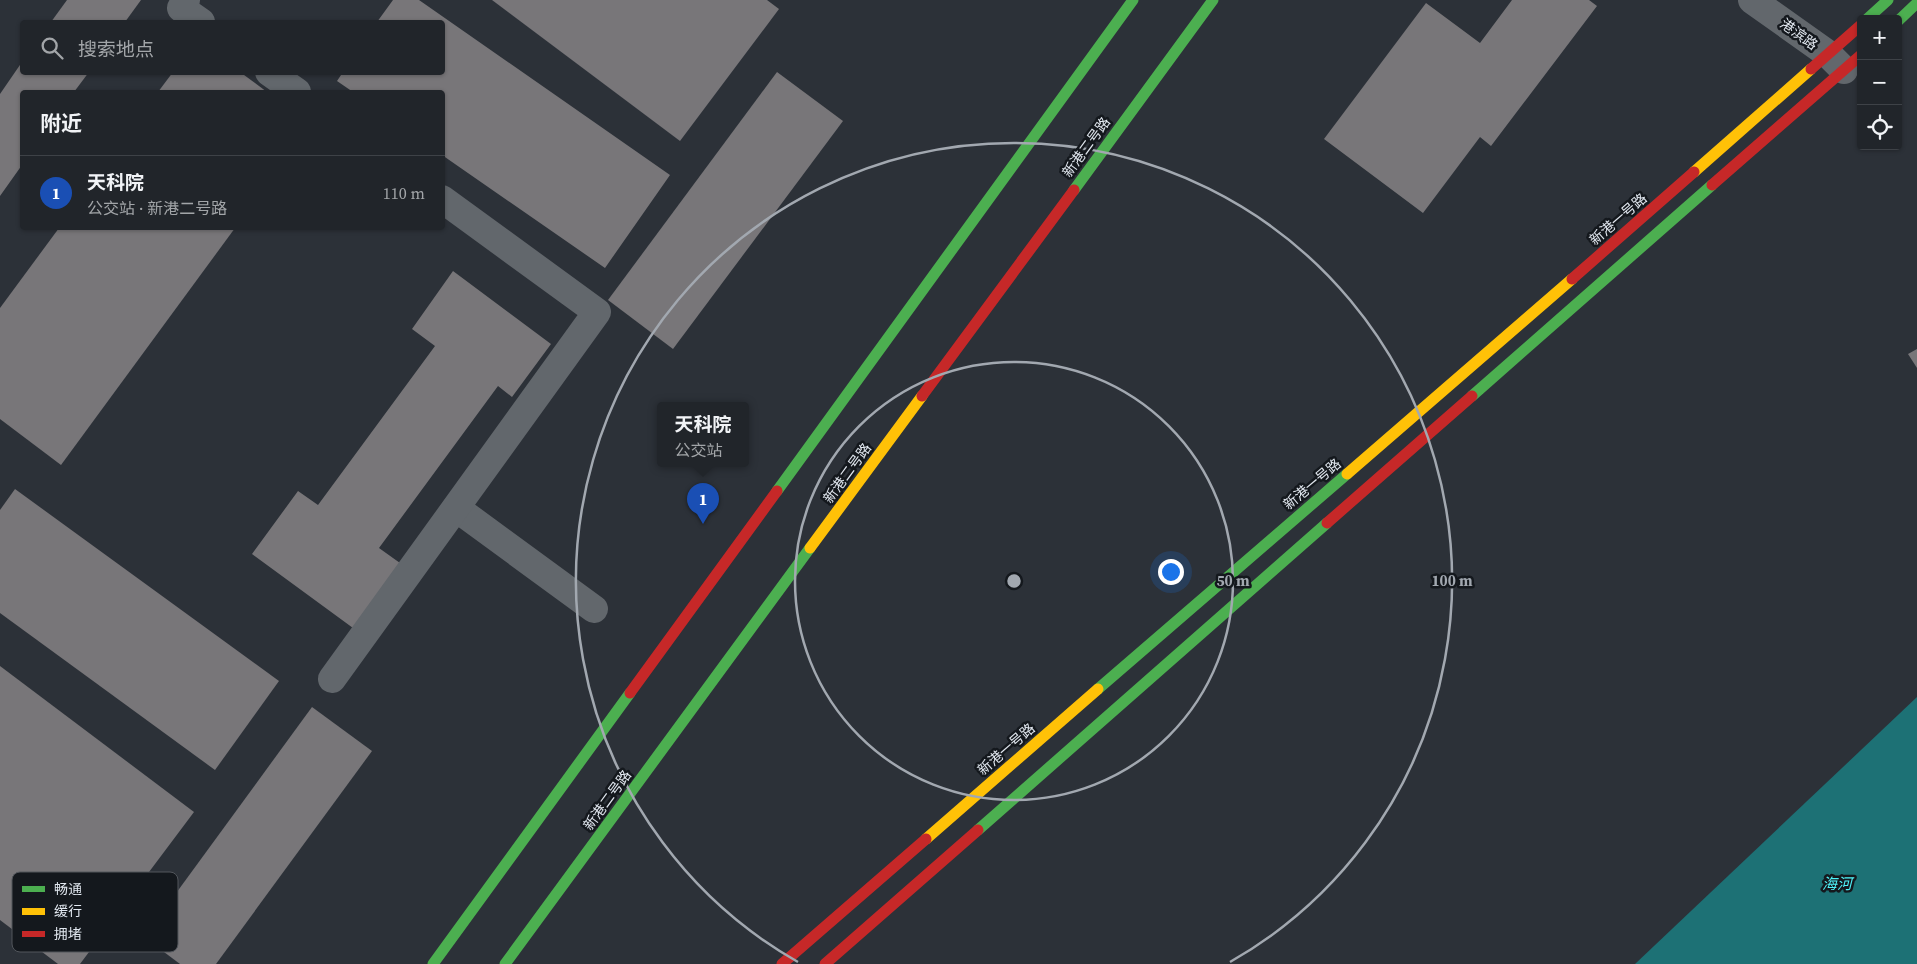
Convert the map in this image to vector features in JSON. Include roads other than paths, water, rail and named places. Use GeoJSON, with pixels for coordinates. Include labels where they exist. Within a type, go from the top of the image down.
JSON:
{"type":"FeatureCollection","features":[{"type":"Feature","properties":{"kind":"street"},"geometry":{"type":"LineString","coordinates":[[186,0],[181,8],[198,20]]}},
{"type":"Feature","properties":{"kind":"street"},"geometry":{"type":"LineString","coordinates":[[433,964],[1133,0]]}},
{"type":"Feature","properties":{"kind":"street","name":"新港二号路"},"geometry":{"type":"LineString","coordinates":[[505,964],[1213,0]]}},
{"type":"Feature","properties":{"kind":"street","name":"港滨路"},"geometry":{"type":"LineString","coordinates":[[1752,0],[1844,60]]}},
{"type":"Feature","properties":{"kind":"street"},"geometry":{"type":"LineString","coordinates":[[1872,15],[1888,0]]}},
{"type":"Feature","properties":{"kind":"street"},"geometry":{"type":"LineString","coordinates":[[1902,16],[1917,3]]}},
{"type":"Feature","properties":{"kind":"street","name":"新港一号路"},"geometry":{"type":"LineString","coordinates":[[825,964],[1844,60],[1857,33]]}},
{"type":"Feature","properties":{"kind":"street","name":"新港一号路"},"geometry":{"type":"LineString","coordinates":[[782,964],[1233,571],[1461,377],[1844,60]]}},
{"type":"Feature","properties":{"kind":"street"},"geometry":{"type":"LineString","coordinates":[[273,75],[293,90]]}},
{"type":"Feature","properties":{"kind":"street"},"geometry":{"type":"LineString","coordinates":[[332,679],[598,312],[445,201]]}},
{"type":"Feature","properties":{"kind":"street"},"geometry":{"type":"LineString","coordinates":[[456,508],[594,609]]}},
{"type":"Feature","properties":{"kind":"water","name":"海河"},"geometry":{"type":"Polygon","coordinates":[[[1917,697],[1917,964],[1635,964],[1917,697]]]}},
{"type":"Feature","properties":{"kind":"place","name":"天科院"},"geometry":{"type":"Point","coordinates":[703,524]}}]}
